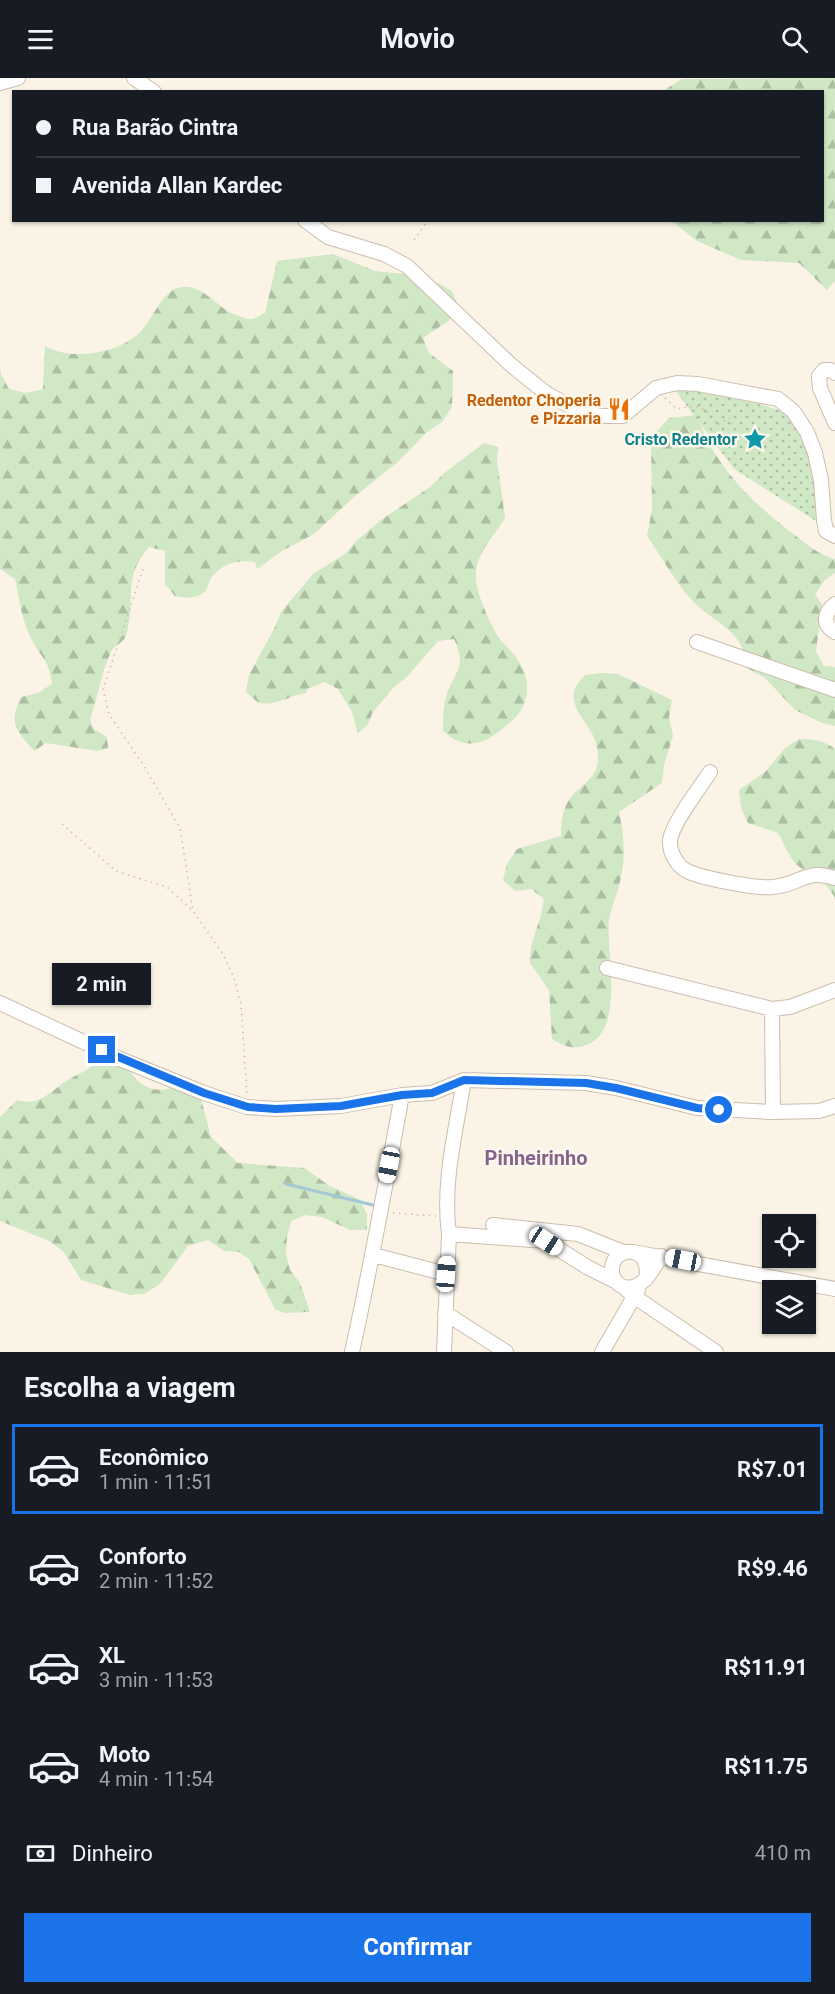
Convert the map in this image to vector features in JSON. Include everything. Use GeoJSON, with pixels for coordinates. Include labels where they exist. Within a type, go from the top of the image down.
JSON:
{"type":"FeatureCollection","features":[{"type":"Feature","properties":{"kind":"street"},"geometry":{"type":"LineString","coordinates":[[0,83],[18,78]]}},
{"type":"Feature","properties":{"kind":"street"},"geometry":{"type":"LineString","coordinates":[[134,78],[151,90]]}},
{"type":"Feature","properties":{"kind":"street"},"geometry":{"type":"LineString","coordinates":[[308,222],[328,237],[384,254],[406,266],[512,365],[547,394],[572,407],[599,416],[623,416],[656,388],[677,383],[698,384],[778,399],[793,411],[807,432],[821,480],[826,531],[835,536]]}},
{"type":"Feature","properties":{"kind":"street"},"geometry":{"type":"LineString","coordinates":[[835,374],[830,370],[824,370],[819,376],[820,388],[835,423]]}},
{"type":"Feature","properties":{"kind":"street"},"geometry":{"type":"LineString","coordinates":[[835,604],[827,612],[825,619],[827,626],[835,632]]}},
{"type":"Feature","properties":{"kind":"street"},"geometry":{"type":"LineString","coordinates":[[697,642],[835,690]]}},
{"type":"Feature","properties":{"kind":"street"},"geometry":{"type":"LineString","coordinates":[[710,772],[674,829],[670,840],[670,850],[675,860],[686,871],[755,887],[774,887],[795,883],[809,874],[822,873],[835,878]]}},
{"type":"Feature","properties":{"kind":"street"},"geometry":{"type":"LineString","coordinates":[[607,968],[772,1009],[790,1007],[835,990]]}},
{"type":"Feature","properties":{"kind":"street"},"geometry":{"type":"LineString","coordinates":[[0,1004],[131,1063],[204,1093],[248,1107],[341,1106],[402,1095],[432,1093],[464,1080],[586,1083],[697,1108],[773,1112],[819,1111],[835,1107]]}},
{"type":"Feature","properties":{"kind":"street"},"geometry":{"type":"LineString","coordinates":[[772,1009],[773,1112]]}},
{"type":"Feature","properties":{"kind":"street"},"geometry":{"type":"LineString","coordinates":[[444,1352],[448,1173],[464,1080]]}},
{"type":"Feature","properties":{"kind":"street"},"geometry":{"type":"LineString","coordinates":[[352,1352],[374,1255],[402,1095]]}},
{"type":"Feature","properties":{"kind":"street"},"geometry":{"type":"LineString","coordinates":[[493,1225],[578,1234],[624,1254],[644,1257],[648,1268],[640,1287]]}},
{"type":"Feature","properties":{"kind":"street"},"geometry":{"type":"LineString","coordinates":[[448,1234],[546,1241],[586,1267],[618,1283],[630,1288],[640,1287],[716,1352]]}},
{"type":"Feature","properties":{"kind":"street"},"geometry":{"type":"LineString","coordinates":[[586,1267],[624,1254],[661,1256],[835,1289]]}},
{"type":"Feature","properties":{"kind":"street"},"geometry":{"type":"LineString","coordinates":[[618,1283],[612,1274],[612,1266],[624,1254]]}},
{"type":"Feature","properties":{"kind":"street"},"geometry":{"type":"LineString","coordinates":[[374,1255],[446,1274]]}},
{"type":"Feature","properties":{"kind":"street"},"geometry":{"type":"LineString","coordinates":[[602,1352],[661,1256]]}},
{"type":"Feature","properties":{"kind":"street"},"geometry":{"type":"LineString","coordinates":[[445,1313],[506,1352]]}},
{"type":"Feature","properties":{"kind":"path"},"geometry":{"type":"LineString","coordinates":[[414,240],[427,222]]}},
{"type":"Feature","properties":{"kind":"path"},"geometry":{"type":"LineString","coordinates":[[656,388],[677,409],[695,406],[707,409],[717,425],[729,418],[735,429]]}},
{"type":"Feature","properties":{"kind":"path"},"geometry":{"type":"LineString","coordinates":[[143,569],[103,688],[109,714],[142,763],[180,828],[194,911]]}},
{"type":"Feature","properties":{"kind":"path"},"geometry":{"type":"LineString","coordinates":[[62,824],[116,871],[167,887],[194,911],[223,954],[241,1004],[248,1107]]}},
{"type":"Feature","properties":{"kind":"path"},"geometry":{"type":"LineString","coordinates":[[380,1212],[446,1216]]}},
{"type":"Feature","properties":{"kind":"green space"},"geometry":{"type":"Polygon","coordinates":[[[835,78],[835,281],[827,290],[799,263],[741,260],[697,241],[670,222],[824,222],[824,90],[665,90],[682,79],[835,78]]]}},
{"type":"Feature","properties":{"kind":"green space"},"geometry":{"type":"Polygon","coordinates":[[[333,254],[375,271],[405,274],[438,283],[452,291],[458,306],[450,320],[423,338],[429,353],[453,371],[452,407],[442,422],[427,432],[399,461],[354,497],[314,534],[282,551],[257,569],[255,562],[232,563],[216,572],[203,593],[188,598],[175,596],[165,584],[165,551],[149,547],[140,559],[132,580],[126,635],[113,649],[108,659],[90,720],[94,729],[107,737],[108,748],[98,751],[46,743],[34,751],[16,726],[17,706],[21,697],[38,693],[52,684],[47,664],[25,623],[15,579],[0,569],[0,367],[9,389],[26,393],[43,389],[45,346],[56,351],[83,354],[123,344],[143,329],[170,292],[184,287],[201,291],[231,313],[254,319],[265,313],[277,261],[333,254]]]}},
{"type":"Feature","properties":{"kind":"green space"},"geometry":{"type":"Polygon","coordinates":[[[675,390],[718,394],[789,413],[813,459],[816,521],[734,469],[675,390]]]}},
{"type":"Feature","properties":{"kind":"green space"},"geometry":{"type":"Polygon","coordinates":[[[697,415],[713,451],[750,497],[809,546],[835,559],[835,573],[825,580],[815,594],[822,605],[816,651],[824,666],[835,667],[835,726],[822,723],[795,710],[765,678],[747,668],[745,655],[734,635],[690,598],[647,536],[652,510],[651,437],[669,418],[697,415]]]}},
{"type":"Feature","properties":{"kind":"green space"},"geometry":{"type":"Polygon","coordinates":[[[484,443],[498,447],[497,460],[505,518],[479,559],[476,582],[483,606],[494,629],[518,660],[527,684],[522,708],[511,722],[488,739],[474,743],[460,742],[443,731],[446,697],[460,664],[454,639],[438,641],[407,677],[394,687],[373,712],[367,726],[358,733],[352,712],[338,689],[325,682],[307,689],[306,693],[269,703],[258,702],[246,692],[249,675],[281,612],[313,574],[345,554],[356,541],[381,520],[430,487],[443,474],[484,443]]]}},
{"type":"Feature","properties":{"kind":"green space"},"geometry":{"type":"Polygon","coordinates":[[[618,674],[672,700],[669,717],[673,736],[664,765],[662,783],[619,812],[623,861],[621,880],[609,920],[611,987],[607,1021],[601,1034],[591,1043],[571,1047],[552,1039],[549,990],[530,963],[531,946],[544,899],[531,889],[515,891],[503,880],[507,864],[517,849],[561,836],[562,817],[567,804],[595,772],[598,759],[596,745],[593,735],[575,705],[574,692],[585,675],[618,674]]]}},
{"type":"Feature","properties":{"kind":"green space"},"geometry":{"type":"Polygon","coordinates":[[[799,739],[818,741],[835,749],[835,898],[822,882],[795,863],[778,833],[748,823],[741,808],[740,789],[765,772],[785,748],[799,739]]]}},
{"type":"Feature","properties":{"kind":"green space"},"geometry":{"type":"Polygon","coordinates":[[[97,1062],[122,1066],[128,1069],[139,1082],[150,1088],[167,1089],[185,1083],[199,1091],[211,1137],[238,1163],[304,1168],[330,1186],[359,1199],[367,1214],[367,1230],[350,1230],[322,1217],[305,1215],[291,1221],[286,1254],[290,1270],[300,1283],[310,1312],[284,1313],[275,1309],[249,1259],[239,1252],[224,1251],[208,1240],[188,1246],[160,1284],[144,1294],[130,1295],[81,1280],[63,1251],[49,1241],[0,1221],[0,1117],[17,1100],[25,1102],[39,1100],[97,1062]]]}},
{"type":"Feature","properties":{"kind":"waterway"},"geometry":{"type":"LineString","coordinates":[[286,1184],[373,1205]]}},
{"type":"Feature","properties":{"kind":"place","name":"Redentor Choperia e Pizzaria"},"geometry":{"type":"Point","coordinates":[619,409]}},
{"type":"Feature","properties":{"kind":"place","name":"Cristo Redentor"},"geometry":{"type":"Point","coordinates":[755,439]}},
{"type":"Feature","properties":{"kind":"district","name":"Pinheirinho"},"geometry":{"type":"Point","coordinates":[536,1158]}},
{"type":"Feature","properties":{"kind":"route"},"geometry":{"type":"LineString","coordinates":[[102,1050],[204,1093],[248,1107],[276,1109],[341,1106],[402,1095],[432,1093],[464,1080],[586,1083],[697,1108],[719,1110]]}}]}
